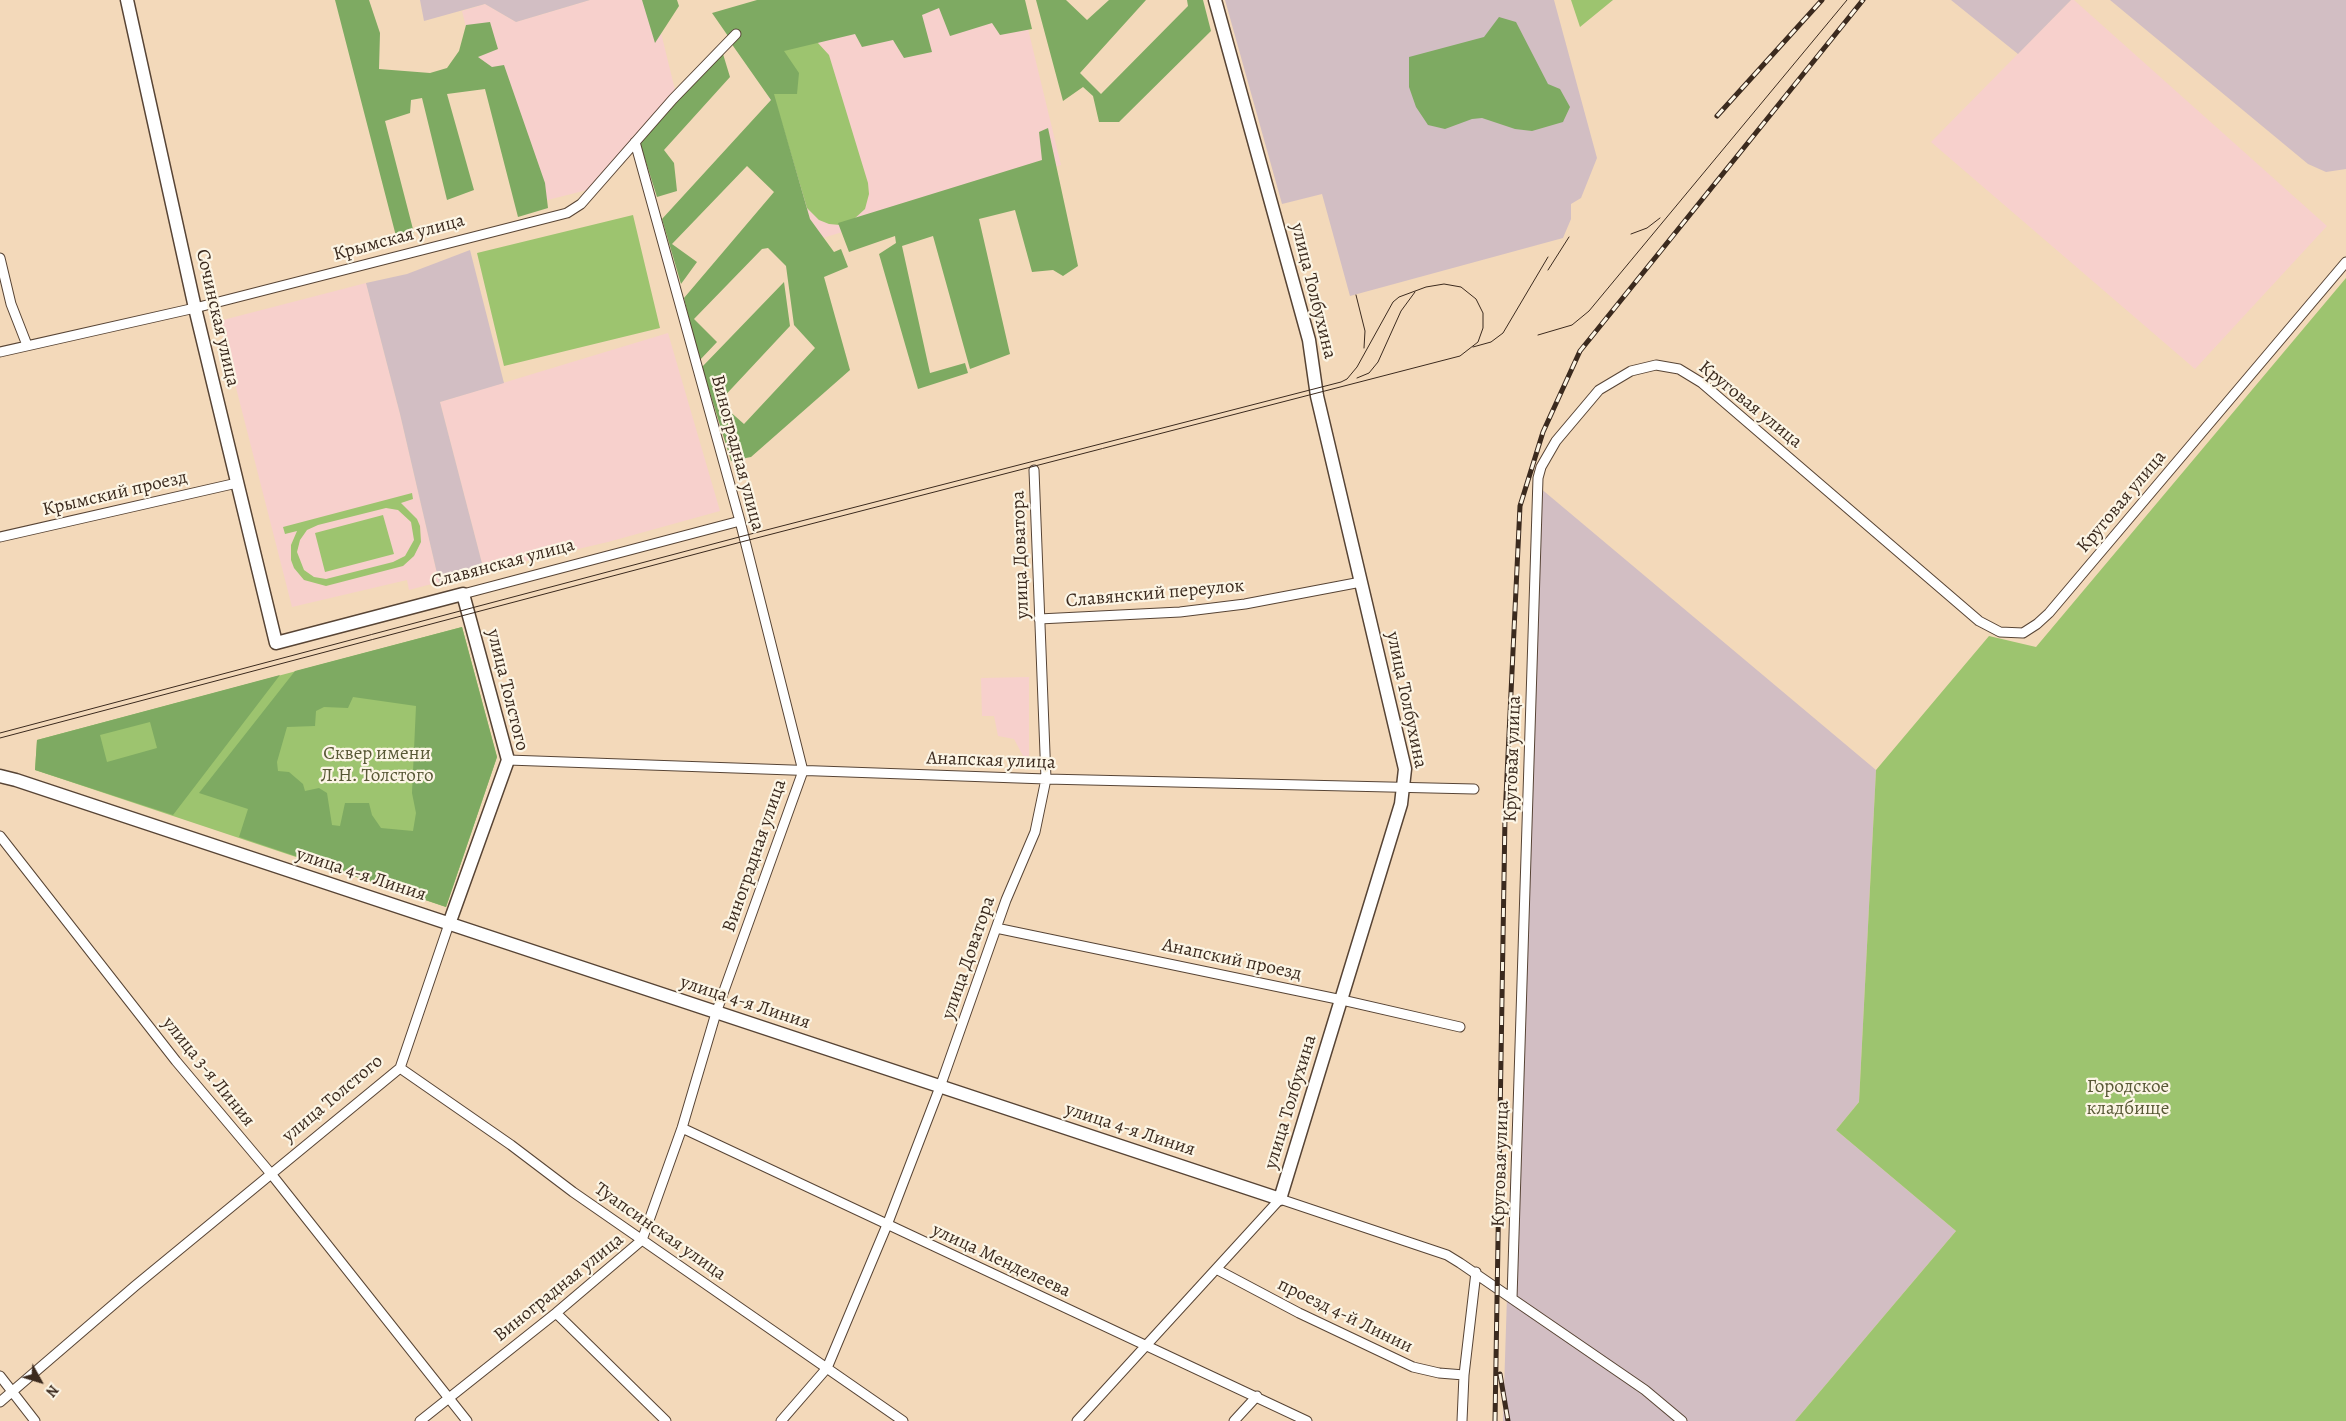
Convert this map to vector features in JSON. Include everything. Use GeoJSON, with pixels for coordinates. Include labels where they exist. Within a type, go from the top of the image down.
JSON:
{"type":"FeatureCollection","features":[{"type":"Feature","properties":{"kind":"street","name":"Сочинская улица"},"geometry":{"type":"LineString","coordinates":[[127,0],[195,308],[276,643]]}},
{"type":"Feature","properties":{"kind":"street","name":"улица Толбухина"},"geometry":{"type":"LineString","coordinates":[[1078,1421],[1280,1199],[1342,1000],[1401,804],[1404,788],[1405,769],[1317,396],[1309,340],[1215,0]]}},
{"type":"Feature","properties":{"kind":"street","name":"Крымская улица"},"geometry":{"type":"LineString","coordinates":[[0,352],[27,344],[64,340],[195,308],[567,213],[581,204],[673,99],[736,34]]}},
{"type":"Feature","properties":{"kind":"street","name":"Виноградная улица"},"geometry":{"type":"LineString","coordinates":[[420,1421],[556,1313],[642,1240],[682,1128],[716,1013],[802,771],[740,521],[635,142]]}},
{"type":"Feature","properties":{"kind":"street"},"geometry":{"type":"LineString","coordinates":[[0,258],[11,304],[27,344]]}},
{"type":"Feature","properties":{"kind":"street","name":"Круговая улица"},"geometry":{"type":"LineString","coordinates":[[1512,1298],[1538,478],[1541,466],[1556,441],[1599,390],[1631,370],[1656,365],[1679,369],[1702,383],[1979,621],[2000,632],[2023,633],[2049,613],[2346,262]]}},
{"type":"Feature","properties":{"kind":"street","name":"улица Доватора"},"geometry":{"type":"LineString","coordinates":[[781,1421],[826,1368],[887,1225],[940,1087],[996,928],[1035,832],[1046,779],[1034,470]]}},
{"type":"Feature","properties":{"kind":"street","name":"Крымский проезд"},"geometry":{"type":"LineString","coordinates":[[0,537],[237,483]]}},
{"type":"Feature","properties":{"kind":"street","name":"Славянская улица"},"geometry":{"type":"LineString","coordinates":[[276,643],[740,521]]}},
{"type":"Feature","properties":{"kind":"street","name":"Славянский переулок"},"geometry":{"type":"LineString","coordinates":[[1039,619],[1180,612],[1245,604],[1361,582]]}},
{"type":"Feature","properties":{"kind":"street","name":"улица Толстого"},"geometry":{"type":"LineString","coordinates":[[0,1402],[136,1286],[400,1068],[508,760],[463,594]]}},
{"type":"Feature","properties":{"kind":"street","name":"Анапская улица"},"geometry":{"type":"LineString","coordinates":[[508,760],[1046,779],[1474,788]]}},
{"type":"Feature","properties":{"kind":"street","name":"улица 4-я Линия"},"geometry":{"type":"LineString","coordinates":[[0,776],[1447,1255],[1476,1272],[1645,1390],[1682,1421]]}},
{"type":"Feature","properties":{"kind":"street","name":"улица 3-я Линия"},"geometry":{"type":"LineString","coordinates":[[0,836],[176,1061],[272,1175],[467,1421]]}},
{"type":"Feature","properties":{"kind":"street","name":"Анапский проезд"},"geometry":{"type":"LineString","coordinates":[[996,928],[1342,1000],[1460,1027]]}},
{"type":"Feature","properties":{"kind":"street","name":"Туапсинская улица"},"geometry":{"type":"LineString","coordinates":[[400,1068],[642,1240],[903,1421]]}},
{"type":"Feature","properties":{"kind":"street","name":"улица Менделеева"},"geometry":{"type":"LineString","coordinates":[[682,1128],[1307,1421]]}},
{"type":"Feature","properties":{"kind":"street","name":"проезд 4-й Линии"},"geometry":{"type":"LineString","coordinates":[[1216,1269],[1299,1313],[1413,1367],[1439,1374],[1464,1375]]}},
{"type":"Feature","properties":{"kind":"street"},"geometry":{"type":"LineString","coordinates":[[1462,1421],[1464,1375],[1476,1272]]}},
{"type":"Feature","properties":{"kind":"street"},"geometry":{"type":"LineString","coordinates":[[556,1313],[666,1421]]}},
{"type":"Feature","properties":{"kind":"street"},"geometry":{"type":"LineString","coordinates":[[0,1376],[35,1421]]}},
{"type":"Feature","properties":{"kind":"street"},"geometry":{"type":"LineString","coordinates":[[1234,1421],[1257,1396]]}},
{"type":"Feature","properties":{"kind":"shaded area"},"geometry":{"type":"Polygon","coordinates":[[[420,0],[590,0],[516,22],[485,4],[424,21],[420,0]]]}},
{"type":"Feature","properties":{"kind":"shaded area"},"geometry":{"type":"Polygon","coordinates":[[[590,0],[653,0],[676,94],[587,190],[528,205],[496,74],[479,79],[462,11],[485,4],[516,22],[590,0]]]}},
{"type":"Feature","properties":{"kind":"shaded area"},"geometry":{"type":"Polygon","coordinates":[[[899,0],[1021,0],[1061,165],[813,241],[753,47],[899,0]]]}},
{"type":"Feature","properties":{"kind":"shaded area"},"geometry":{"type":"Polygon","coordinates":[[[1225,0],[1554,0],[1597,158],[1581,198],[1571,204],[1571,219],[1563,238],[1350,296],[1322,194],[1282,204],[1225,0]]]}},
{"type":"Feature","properties":{"kind":"shaded area"},"geometry":{"type":"Polygon","coordinates":[[[1951,0],[2071,0],[2018,54],[1951,0]]]}},
{"type":"Feature","properties":{"kind":"shaded area"},"geometry":{"type":"Polygon","coordinates":[[[2071,0],[2074,0],[2327,226],[2195,369],[1931,142],[2071,0]]]}},
{"type":"Feature","properties":{"kind":"shaded area"},"geometry":{"type":"Polygon","coordinates":[[[2110,0],[2346,0],[2346,169],[2326,172],[2308,164],[2110,0]]]}},
{"type":"Feature","properties":{"kind":"shaded area"},"geometry":{"type":"Polygon","coordinates":[[[470,250],[504,383],[440,402],[484,571],[439,582],[400,414],[366,283],[407,274],[470,250]]]}},
{"type":"Feature","properties":{"kind":"shaded area"},"geometry":{"type":"Polygon","coordinates":[[[366,283],[400,414],[439,582],[409,590],[407,580],[292,607],[219,321],[366,283]]]}},
{"type":"Feature","properties":{"kind":"shaded area"},"geometry":{"type":"Polygon","coordinates":[[[668,333],[720,511],[608,542],[484,571],[440,402],[668,333]]]}},
{"type":"Feature","properties":{"kind":"shaded area"},"geometry":{"type":"Polygon","coordinates":[[[1533,482],[1876,770],[1859,1102],[1836,1130],[1956,1231],[1795,1421],[1503,1421],[1533,482]]]}},
{"type":"Feature","properties":{"kind":"shaded area"},"geometry":{"type":"Polygon","coordinates":[[[1029,677],[1029,767],[1014,739],[998,736],[994,716],[982,716],[981,678],[1029,677]]]}},
{"type":"Feature","properties":{"kind":"green space"},"geometry":{"type":"Polygon","coordinates":[[[335,0],[369,0],[380,33],[379,69],[430,73],[447,68],[459,51],[466,25],[490,22],[498,49],[478,57],[492,67],[504,65],[545,183],[548,208],[518,217],[485,89],[447,94],[474,190],[447,200],[422,98],[411,100],[410,113],[385,121],[414,233],[397,240],[335,0]]]}},
{"type":"Feature","properties":{"kind":"green space"},"geometry":{"type":"Polygon","coordinates":[[[642,0],[677,0],[679,6],[655,43],[642,0]]]}},
{"type":"Feature","properties":{"kind":"green space"},"geometry":{"type":"Polygon","coordinates":[[[757,0],[1025,0],[1032,29],[1000,35],[992,23],[950,36],[939,8],[922,15],[932,52],[904,58],[893,40],[862,47],[855,34],[784,51],[799,73],[797,94],[774,94],[810,219],[834,252],[841,249],[848,267],[824,277],[850,370],[751,457],[731,461],[702,367],[784,282],[790,326],[719,402],[744,424],[815,348],[794,325],[786,266],[768,248],[762,249],[694,319],[717,342],[699,361],[684,298],[774,192],[747,166],[672,244],[697,262],[681,284],[662,219],[771,100],[731,43],[738,34],[733,30],[728,36],[712,13],[757,0]]]}},
{"type":"Feature","properties":{"kind":"green space"},"geometry":{"type":"Polygon","coordinates":[[[1036,0],[1066,0],[1087,20],[1109,0],[1146,0],[1080,73],[1101,94],[1188,6],[1187,0],[1203,0],[1211,31],[1119,122],[1099,122],[1093,96],[1083,87],[1063,101],[1036,0]]]}},
{"type":"Feature","properties":{"kind":"green space"},"geometry":{"type":"Polygon","coordinates":[[[1571,0],[1613,0],[1580,27],[1571,0]]]}},
{"type":"Feature","properties":{"kind":"green space"},"geometry":{"type":"Polygon","coordinates":[[[1499,17],[1516,22],[1548,84],[1560,89],[1570,107],[1563,122],[1532,131],[1515,129],[1482,118],[1472,119],[1445,129],[1428,125],[1416,107],[1409,87],[1409,57],[1484,37],[1499,17]]]}},
{"type":"Feature","properties":{"kind":"green space"},"geometry":{"type":"Polygon","coordinates":[[[789,40],[818,43],[829,55],[868,183],[869,194],[865,209],[853,220],[840,225],[829,224],[819,220],[807,208],[769,80],[789,40]]]}},
{"type":"Feature","properties":{"kind":"green space"},"geometry":{"type":"Polygon","coordinates":[[[723,54],[730,77],[664,150],[674,163],[677,191],[657,197],[639,140],[723,54]]]}},
{"type":"Feature","properties":{"kind":"green space"},"geometry":{"type":"Polygon","coordinates":[[[1048,128],[1078,266],[1063,276],[1053,270],[1032,272],[1015,210],[979,219],[1010,354],[970,369],[933,236],[902,246],[930,373],[965,363],[968,373],[918,389],[879,254],[896,243],[895,236],[849,252],[838,223],[1042,160],[1039,132],[1048,128]]]}},
{"type":"Feature","properties":{"kind":"green space"},"geometry":{"type":"Polygon","coordinates":[[[633,215],[660,328],[504,366],[477,253],[633,215]]]}},
{"type":"Feature","properties":{"kind":"green space","name":"Городское кладбище"},"geometry":{"type":"Polygon","coordinates":[[[2346,278],[2346,1421],[1795,1421],[1956,1231],[1836,1130],[1859,1102],[1876,770],[1989,636],[2036,647],[2346,278]]]}},
{"type":"Feature","properties":{"kind":"green space"},"geometry":{"type":"Polygon","coordinates":[[[412,493],[413,499],[401,503],[417,519],[420,526],[421,542],[414,556],[403,566],[326,586],[304,580],[294,568],[291,560],[291,545],[297,531],[285,534],[283,527],[412,493]],[[386,508],[318,525],[307,530],[300,540],[297,552],[304,570],[314,577],[326,579],[393,562],[405,556],[414,540],[411,522],[398,510],[386,508]]]}},
{"type":"Feature","properties":{"kind":"green space"},"geometry":{"type":"Polygon","coordinates":[[[383,515],[394,554],[325,572],[315,533],[383,515]]]}},
{"type":"Feature","properties":{"kind":"green space","name":"Сквер имени Л.Н. Толстого"},"geometry":{"type":"Polygon","coordinates":[[[462,627],[497,757],[446,907],[35,770],[37,740],[462,627]]]}},
{"type":"Feature","properties":{"kind":"green space"},"geometry":{"type":"Polygon","coordinates":[[[462,627],[497,757],[446,907],[239,837],[248,809],[199,793],[295,671],[462,627]],[[353,697],[348,708],[324,707],[316,711],[315,726],[287,727],[277,762],[278,771],[289,772],[303,784],[305,791],[319,788],[327,793],[332,825],[340,826],[345,803],[369,803],[372,815],[381,828],[413,831],[416,813],[412,793],[416,706],[353,697]]]}},
{"type":"Feature","properties":{"kind":"green space"},"geometry":{"type":"Polygon","coordinates":[[[280,675],[173,815],[35,770],[37,740],[280,675]],[[150,722],[100,735],[107,762],[157,748],[150,722]]]}},
{"type":"Feature","properties":{"kind":"tram line"},"geometry":{"type":"LineString","coordinates":[[1538,335],[1572,325],[1589,311],[1847,0]]}},
{"type":"Feature","properties":{"kind":"tram line"},"geometry":{"type":"LineString","coordinates":[[1631,234],[1647,228],[1660,218]]}},
{"type":"Feature","properties":{"kind":"tram line"},"geometry":{"type":"LineString","coordinates":[[1548,270],[1569,237]]}},
{"type":"Feature","properties":{"kind":"tram line"},"geometry":{"type":"LineString","coordinates":[[1473,347],[1491,342],[1503,333],[1548,257]]}},
{"type":"Feature","properties":{"kind":"tram line"},"geometry":{"type":"LineString","coordinates":[[0,733],[743,536],[1341,382],[1347,379],[1357,367],[1393,302],[1399,297],[1426,287],[1444,284],[1461,287],[1476,299],[1483,313],[1483,328],[1478,342],[1460,356],[745,541],[0,738]]}},
{"type":"Feature","properties":{"kind":"tram line"},"geometry":{"type":"LineString","coordinates":[[1357,378],[1369,373],[1378,362],[1401,311],[1415,292]]}},
{"type":"Feature","properties":{"kind":"tram line"},"geometry":{"type":"LineString","coordinates":[[1356,295],[1365,331],[1364,348]]}},
{"type":"Feature","properties":{"kind":"railway"},"geometry":{"type":"LineString","coordinates":[[1717,116],[1822,0]]}},
{"type":"Feature","properties":{"kind":"railway"},"geometry":{"type":"LineString","coordinates":[[1495,1421],[1505,817],[1520,506],[1543,432],[1580,351],[1863,0]]}},
{"type":"Feature","properties":{"kind":"railway"},"geometry":{"type":"LineString","coordinates":[[1500,1374],[1508,1421]]}}]}
